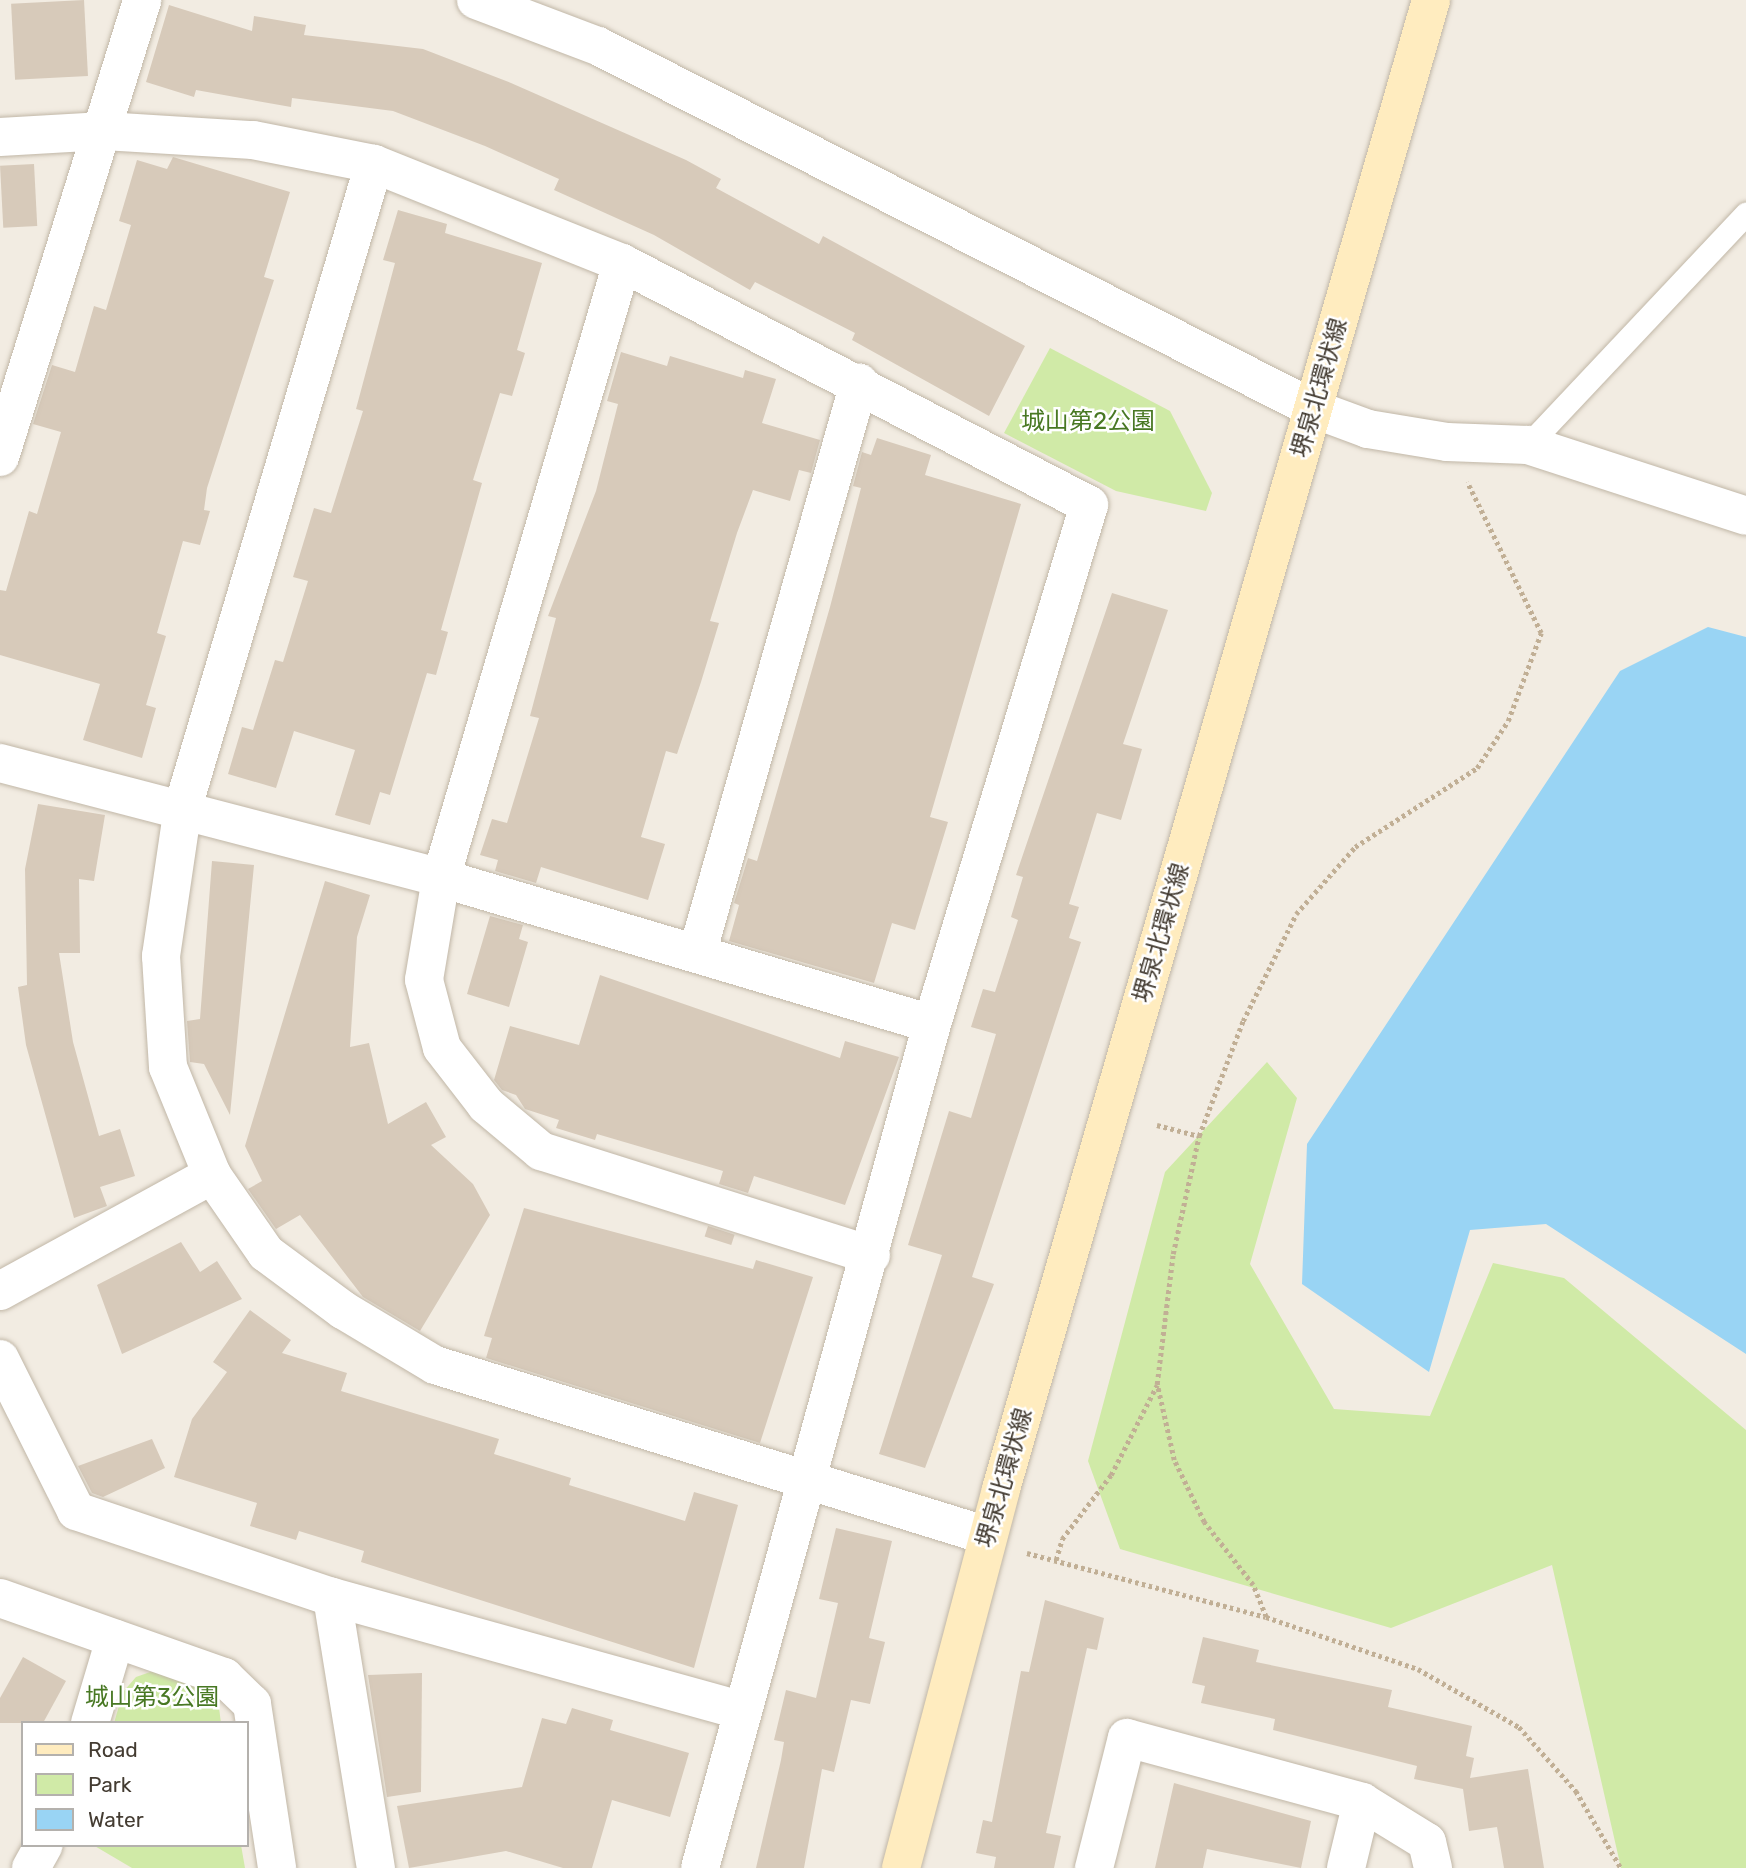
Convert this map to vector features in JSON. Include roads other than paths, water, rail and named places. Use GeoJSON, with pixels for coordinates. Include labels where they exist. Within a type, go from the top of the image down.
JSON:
{"type":"FeatureCollection","features":[{"type":"Feature","properties":{"kind":"main road","name":"堺泉北環状線"},"geometry":{"type":"LineString","coordinates":[[901,1868],[987,1539],[1431,0]]}},
{"type":"Feature","properties":{"kind":"street"},"geometry":{"type":"LineString","coordinates":[[0,457],[104,131],[142,0]]}},
{"type":"Feature","properties":{"kind":"street"},"geometry":{"type":"LineString","coordinates":[[475,0],[598,46],[1314,409],[1368,429],[1447,442],[1528,445],[1743,508]]}},
{"type":"Feature","properties":{"kind":"street"},"geometry":{"type":"LineString","coordinates":[[0,137],[104,131],[253,140],[374,164],[622,263],[859,383],[1089,505],[932,1024],[808,1485],[742,1711],[700,1868]]}},
{"type":"Feature","properties":{"kind":"street"},"geometry":{"type":"LineString","coordinates":[[374,164],[183,807],[161,956],[168,1067],[212,1175],[266,1253],[343,1310],[435,1366],[987,1539]]}},
{"type":"Feature","properties":{"kind":"street"},"geometry":{"type":"LineString","coordinates":[[622,263],[441,878],[424,980],[442,1048],[486,1105],[541,1151],[871,1255]]}},
{"type":"Feature","properties":{"kind":"street"},"geometry":{"type":"LineString","coordinates":[[697,954],[859,383]]}},
{"type":"Feature","properties":{"kind":"street"},"geometry":{"type":"LineString","coordinates":[[0,763],[183,807],[441,878],[932,1024]]}},
{"type":"Feature","properties":{"kind":"street"},"geometry":{"type":"LineString","coordinates":[[0,1291],[212,1175]]}},
{"type":"Feature","properties":{"kind":"street"},"geometry":{"type":"LineString","coordinates":[[0,1359],[76,1511],[332,1597],[742,1711]]}},
{"type":"Feature","properties":{"kind":"street"},"geometry":{"type":"LineString","coordinates":[[332,1597],[376,1868]]}},
{"type":"Feature","properties":{"kind":"street"},"geometry":{"type":"LineString","coordinates":[[0,1598],[225,1677],[252,1704],[277,1868]]}},
{"type":"Feature","properties":{"kind":"street"},"geometry":{"type":"LineString","coordinates":[[91,1721],[114,1639]]}},
{"type":"Feature","properties":{"kind":"street"},"geometry":{"type":"LineString","coordinates":[[1094,1868],[1127,1738],[1362,1802],[1427,1842],[1433,1868]]}},
{"type":"Feature","properties":{"kind":"street"},"geometry":{"type":"LineString","coordinates":[[1346,1868],[1362,1802]]}},
{"type":"Feature","properties":{"kind":"street"},"geometry":{"type":"LineString","coordinates":[[31,1868],[43,1847]]}},
{"type":"Feature","properties":{"kind":"lane"},"geometry":{"type":"LineString","coordinates":[[1528,445],[1746,214]]}},
{"type":"Feature","properties":{"kind":"water"},"geometry":{"type":"Polygon","coordinates":[[[1708,627],[1746,637],[1746,1354],[1546,1224],[1470,1230],[1429,1372],[1302,1284],[1307,1144],[1620,671],[1708,627]]]}},
{"type":"Feature","properties":{"kind":"park label","name":"城山第2公園"},"geometry":{"type":"Point","coordinates":[1088,422]}},
{"type":"Feature","properties":{"kind":"park label","name":"城山第3公園"},"geometry":{"type":"Point","coordinates":[152,1698]}}]}
